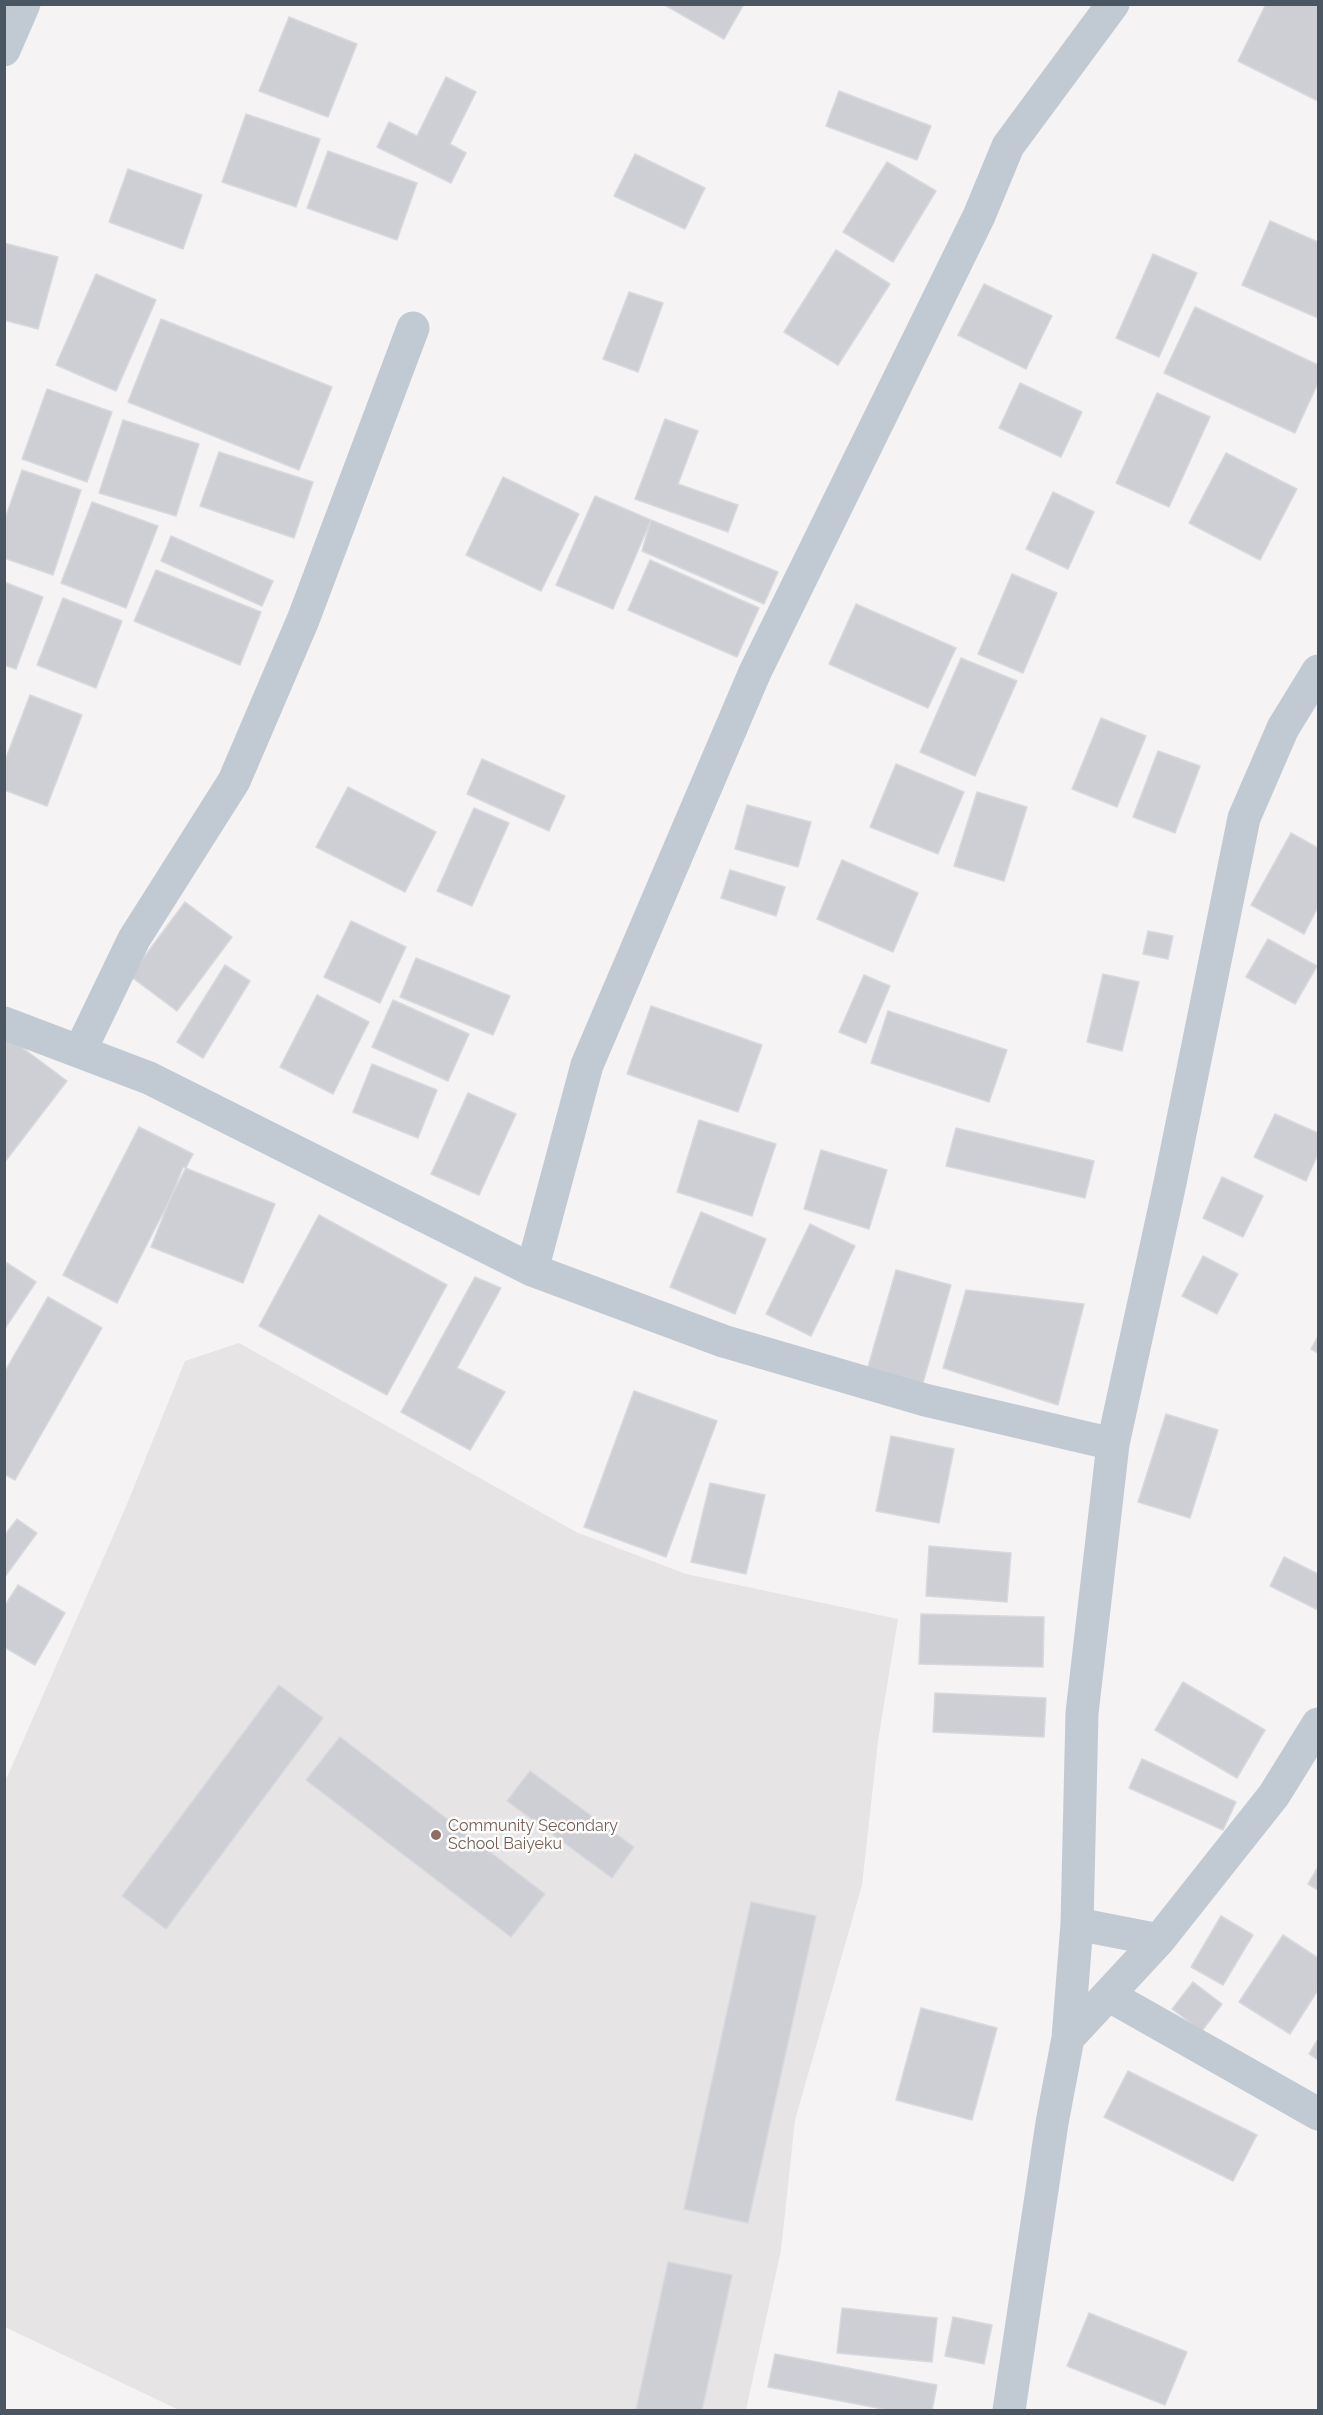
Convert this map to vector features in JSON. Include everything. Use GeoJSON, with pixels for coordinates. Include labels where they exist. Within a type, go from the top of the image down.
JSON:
{"type":"FeatureCollection","features":[{"type":"Feature","properties":{"kind":"street"},"geometry":{"type":"LineString","coordinates":[[4,50],[24,4]]}},
{"type":"Feature","properties":{"kind":"street"},"geometry":{"type":"LineString","coordinates":[[532,1270],[587,1065],[755,672],[979,216],[1008,146],[1113,4]]}},
{"type":"Feature","properties":{"kind":"street"},"geometry":{"type":"LineString","coordinates":[[80,1052],[134,939],[234,781],[303,620],[413,328]]}},
{"type":"Feature","properties":{"kind":"street"},"geometry":{"type":"LineString","coordinates":[[1009,2410],[1052,2123],[1068,2038],[1077,1923],[1082,1713],[1113,1444],[1172,1171],[1244,818],[1283,728],[1318,671]]}},
{"type":"Feature","properties":{"kind":"street"},"geometry":{"type":"LineString","coordinates":[[4,1023],[148,1078],[532,1270],[723,1341],[925,1400],[1113,1444]]}},
{"type":"Feature","properties":{"kind":"street"},"geometry":{"type":"LineString","coordinates":[[1068,2038],[1159,1940],[1274,1795],[1318,1724]]}},
{"type":"Feature","properties":{"kind":"street"},"geometry":{"type":"LineString","coordinates":[[1077,1923],[1159,1940]]}},
{"type":"Feature","properties":{"kind":"street"},"geometry":{"type":"LineString","coordinates":[[1108,1995],[1318,2114]]}},
{"type":"Feature","properties":{"kind":"shaded area","name":"Community Secondary School Baiyeku"},"geometry":{"type":"Polygon","coordinates":[[[239,1343],[576,1532],[686,1574],[898,1619],[878,1741],[862,1885],[795,2120],[781,2250],[746,2410],[179,2410],[5,2327],[4,1784],[125,1509],[185,1361],[239,1343]]]}},
{"type":"Feature","properties":{"kind":"building"},"geometry":{"type":"Polygon","coordinates":[[[663,4],[744,4],[724,39],[663,4]]]}},
{"type":"Feature","properties":{"kind":"building"},"geometry":{"type":"Polygon","coordinates":[[[1266,4],[1318,4],[1318,101],[1238,61],[1266,4]]]}},
{"type":"Feature","properties":{"kind":"building"},"geometry":{"type":"Polygon","coordinates":[[[289,17],[357,44],[328,117],[259,91],[289,17]]]}},
{"type":"Feature","properties":{"kind":"building"},"geometry":{"type":"Polygon","coordinates":[[[446,77],[476,92],[450,144],[466,153],[451,183],[377,147],[389,122],[417,136],[446,77]]]}},
{"type":"Feature","properties":{"kind":"building"},"geometry":{"type":"Polygon","coordinates":[[[839,91],[931,126],[917,160],[826,126],[839,91]]]}},
{"type":"Feature","properties":{"kind":"building"},"geometry":{"type":"Polygon","coordinates":[[[246,114],[320,139],[296,207],[222,182],[246,114]]]}},
{"type":"Feature","properties":{"kind":"building"},"geometry":{"type":"Polygon","coordinates":[[[328,151],[417,183],[397,240],[307,208],[328,151]]]}},
{"type":"Feature","properties":{"kind":"building"},"geometry":{"type":"Polygon","coordinates":[[[635,154],[705,188],[685,229],[614,196],[635,154]]]}},
{"type":"Feature","properties":{"kind":"building"},"geometry":{"type":"Polygon","coordinates":[[[887,162],[936,191],[893,262],[843,232],[887,162]]]}},
{"type":"Feature","properties":{"kind":"building"},"geometry":{"type":"Polygon","coordinates":[[[128,169],[202,195],[183,249],[109,222],[128,169]]]}},
{"type":"Feature","properties":{"kind":"building"},"geometry":{"type":"Polygon","coordinates":[[[1270,221],[1318,242],[1318,318],[1242,285],[1270,221]]]}},
{"type":"Feature","properties":{"kind":"building"},"geometry":{"type":"Polygon","coordinates":[[[4,243],[58,257],[38,329],[4,320],[4,243]]]}},
{"type":"Feature","properties":{"kind":"building"},"geometry":{"type":"Polygon","coordinates":[[[836,250],[890,284],[838,365],[784,332],[836,250]]]}},
{"type":"Feature","properties":{"kind":"building"},"geometry":{"type":"Polygon","coordinates":[[[1153,254],[1197,273],[1159,357],[1116,338],[1153,254]]]}},
{"type":"Feature","properties":{"kind":"building"},"geometry":{"type":"Polygon","coordinates":[[[96,274],[156,300],[116,391],[56,365],[96,274]]]}},
{"type":"Feature","properties":{"kind":"building"},"geometry":{"type":"Polygon","coordinates":[[[984,284],[1052,316],[1026,369],[958,335],[984,284]]]}},
{"type":"Feature","properties":{"kind":"building"},"geometry":{"type":"Polygon","coordinates":[[[629,292],[663,303],[638,372],[603,359],[629,292]]]}},
{"type":"Feature","properties":{"kind":"building"},"geometry":{"type":"Polygon","coordinates":[[[1195,307],[1318,365],[1318,383],[1295,433],[1164,373],[1195,307]]]}},
{"type":"Feature","properties":{"kind":"building"},"geometry":{"type":"Polygon","coordinates":[[[161,319],[332,387],[299,470],[128,402],[161,319]]]}},
{"type":"Feature","properties":{"kind":"building"},"geometry":{"type":"Polygon","coordinates":[[[1020,383],[1082,412],[1061,457],[999,428],[1020,383]]]}},
{"type":"Feature","properties":{"kind":"building"},"geometry":{"type":"Polygon","coordinates":[[[47,389],[112,412],[87,482],[22,459],[47,389]]]}},
{"type":"Feature","properties":{"kind":"building"},"geometry":{"type":"Polygon","coordinates":[[[1157,393],[1210,417],[1169,507],[1116,483],[1157,393]]]}},
{"type":"Feature","properties":{"kind":"building"},"geometry":{"type":"Polygon","coordinates":[[[665,419],[698,431],[678,484],[738,505],[728,532],[635,499],[665,419]]]}},
{"type":"Feature","properties":{"kind":"building"},"geometry":{"type":"Polygon","coordinates":[[[123,420],[199,444],[176,516],[99,493],[123,420]]]}},
{"type":"Feature","properties":{"kind":"building"},"geometry":{"type":"Polygon","coordinates":[[[219,452],[313,482],[294,538],[200,506],[219,452]]]}},
{"type":"Feature","properties":{"kind":"building"},"geometry":{"type":"Polygon","coordinates":[[[1226,453],[1297,489],[1260,560],[1189,523],[1226,453]]]}},
{"type":"Feature","properties":{"kind":"building"},"geometry":{"type":"Polygon","coordinates":[[[22,470],[81,490],[53,575],[4,558],[4,522],[22,470]]]}},
{"type":"Feature","properties":{"kind":"building"},"geometry":{"type":"Polygon","coordinates":[[[503,477],[579,514],[541,591],[466,555],[503,477]]]}},
{"type":"Feature","properties":{"kind":"building"},"geometry":{"type":"Polygon","coordinates":[[[1053,492],[1094,512],[1068,569],[1026,549],[1053,492]]]}},
{"type":"Feature","properties":{"kind":"building"},"geometry":{"type":"Polygon","coordinates":[[[595,496],[651,520],[613,609],[556,585],[595,496]]]}},
{"type":"Feature","properties":{"kind":"building"},"geometry":{"type":"Polygon","coordinates":[[[92,502],[158,526],[126,608],[61,583],[92,502]]]}},
{"type":"Feature","properties":{"kind":"building"},"geometry":{"type":"Polygon","coordinates":[[[651,520],[778,572],[764,604],[642,551],[651,520]]]}},
{"type":"Feature","properties":{"kind":"building"},"geometry":{"type":"Polygon","coordinates":[[[171,536],[273,581],[262,606],[161,561],[171,536]]]}},
{"type":"Feature","properties":{"kind":"building"},"geometry":{"type":"Polygon","coordinates":[[[650,560],[759,608],[737,657],[628,610],[650,560]]]}},
{"type":"Feature","properties":{"kind":"building"},"geometry":{"type":"Polygon","coordinates":[[[156,570],[261,612],[240,665],[134,621],[156,570]]]}},
{"type":"Feature","properties":{"kind":"building"},"geometry":{"type":"Polygon","coordinates":[[[1012,574],[1057,593],[1023,673],[978,654],[1012,574]]]}},
{"type":"Feature","properties":{"kind":"building"},"geometry":{"type":"Polygon","coordinates":[[[4,582],[43,597],[16,669],[4,665],[4,582]]]}},
{"type":"Feature","properties":{"kind":"building"},"geometry":{"type":"Polygon","coordinates":[[[63,598],[122,621],[96,688],[37,665],[63,598]]]}},
{"type":"Feature","properties":{"kind":"building"},"geometry":{"type":"Polygon","coordinates":[[[856,604],[956,648],[928,708],[829,664],[856,604]]]}},
{"type":"Feature","properties":{"kind":"building"},"geometry":{"type":"Polygon","coordinates":[[[961,658],[1017,681],[975,776],[920,752],[961,658]]]}},
{"type":"Feature","properties":{"kind":"building"},"geometry":{"type":"Polygon","coordinates":[[[30,695],[82,715],[47,806],[4,790],[4,763],[30,695]]]}},
{"type":"Feature","properties":{"kind":"building"},"geometry":{"type":"Polygon","coordinates":[[[1101,718],[1146,736],[1117,807],[1072,789],[1101,718]]]}},
{"type":"Feature","properties":{"kind":"building"},"geometry":{"type":"Polygon","coordinates":[[[1158,751],[1200,766],[1175,833],[1133,817],[1158,751]]]}},
{"type":"Feature","properties":{"kind":"building"},"geometry":{"type":"Polygon","coordinates":[[[482,759],[565,796],[549,831],[467,794],[482,759]]]}},
{"type":"Feature","properties":{"kind":"building"},"geometry":{"type":"Polygon","coordinates":[[[896,764],[964,792],[938,854],[870,827],[896,764]]]}},
{"type":"Feature","properties":{"kind":"building"},"geometry":{"type":"Polygon","coordinates":[[[348,787],[436,832],[405,892],[316,847],[348,787]]]}},
{"type":"Feature","properties":{"kind":"building"},"geometry":{"type":"Polygon","coordinates":[[[977,792],[1027,807],[1004,881],[954,866],[977,792]]]}},
{"type":"Feature","properties":{"kind":"building"},"geometry":{"type":"Polygon","coordinates":[[[747,805],[811,822],[798,867],[735,849],[747,805]]]}},
{"type":"Feature","properties":{"kind":"building"},"geometry":{"type":"Polygon","coordinates":[[[474,808],[509,823],[472,906],[437,891],[474,808]]]}},
{"type":"Feature","properties":{"kind":"building"},"geometry":{"type":"Polygon","coordinates":[[[1291,833],[1318,848],[1318,907],[1304,934],[1251,905],[1291,833]]]}},
{"type":"Feature","properties":{"kind":"building"},"geometry":{"type":"Polygon","coordinates":[[[842,860],[918,893],[893,952],[817,919],[842,860]]]}},
{"type":"Feature","properties":{"kind":"building"},"geometry":{"type":"Polygon","coordinates":[[[730,870],[785,887],[776,916],[721,898],[730,870]]]}},
{"type":"Feature","properties":{"kind":"building"},"geometry":{"type":"Polygon","coordinates":[[[185,902],[232,937],[177,1011],[130,976],[185,902]]]}},
{"type":"Feature","properties":{"kind":"building"},"geometry":{"type":"Polygon","coordinates":[[[351,921],[406,947],[380,1003],[324,977],[351,921]]]}},
{"type":"Feature","properties":{"kind":"building"},"geometry":{"type":"Polygon","coordinates":[[[1148,931],[1173,936],[1168,959],[1143,954],[1148,931]]]}},
{"type":"Feature","properties":{"kind":"building"},"geometry":{"type":"Polygon","coordinates":[[[1268,939],[1317,966],[1295,1004],[1246,977],[1268,939]]]}},
{"type":"Feature","properties":{"kind":"building"},"geometry":{"type":"Polygon","coordinates":[[[416,958],[510,996],[493,1035],[400,997],[416,958]]]}},
{"type":"Feature","properties":{"kind":"building"},"geometry":{"type":"Polygon","coordinates":[[[225,965],[250,981],[203,1058],[177,1042],[225,965]]]}},
{"type":"Feature","properties":{"kind":"building"},"geometry":{"type":"Polygon","coordinates":[[[1103,974],[1139,982],[1122,1051],[1087,1042],[1103,974]]]}},
{"type":"Feature","properties":{"kind":"building"},"geometry":{"type":"Polygon","coordinates":[[[864,975],[890,986],[866,1043],[839,1032],[864,975]]]}},
{"type":"Feature","properties":{"kind":"building"},"geometry":{"type":"Polygon","coordinates":[[[317,995],[369,1022],[333,1094],[280,1067],[317,995]]]}},
{"type":"Feature","properties":{"kind":"building"},"geometry":{"type":"Polygon","coordinates":[[[393,1000],[469,1034],[448,1081],[372,1047],[393,1000]]]}},
{"type":"Feature","properties":{"kind":"building"},"geometry":{"type":"Polygon","coordinates":[[[651,1006],[762,1045],[738,1112],[627,1074],[651,1006]]]}},
{"type":"Feature","properties":{"kind":"building"},"geometry":{"type":"Polygon","coordinates":[[[888,1011],[1007,1050],[989,1102],[871,1063],[888,1011]]]}},
{"type":"Feature","properties":{"kind":"building"},"geometry":{"type":"Polygon","coordinates":[[[4,1034],[67,1081],[4,1163],[4,1034]]]}},
{"type":"Feature","properties":{"kind":"building"},"geometry":{"type":"Polygon","coordinates":[[[372,1064],[437,1090],[418,1138],[353,1112],[372,1064]]]}},
{"type":"Feature","properties":{"kind":"building"},"geometry":{"type":"Polygon","coordinates":[[[468,1093],[516,1114],[479,1195],[431,1174],[468,1093]]]}},
{"type":"Feature","properties":{"kind":"building"},"geometry":{"type":"Polygon","coordinates":[[[1275,1114],[1318,1133],[1318,1154],[1306,1181],[1254,1157],[1275,1114]]]}},
{"type":"Feature","properties":{"kind":"building"},"geometry":{"type":"Polygon","coordinates":[[[699,1120],[776,1144],[752,1216],[677,1192],[699,1120]]]}},
{"type":"Feature","properties":{"kind":"building"},"geometry":{"type":"Polygon","coordinates":[[[139,1127],[193,1154],[117,1303],[63,1275],[139,1127]]]}},
{"type":"Feature","properties":{"kind":"building"},"geometry":{"type":"Polygon","coordinates":[[[956,1128],[1094,1161],[1085,1198],[946,1166],[956,1128]]]}},
{"type":"Feature","properties":{"kind":"building"},"geometry":{"type":"Polygon","coordinates":[[[821,1150],[887,1170],[869,1229],[804,1209],[821,1150]]]}},
{"type":"Feature","properties":{"kind":"building"},"geometry":{"type":"Polygon","coordinates":[[[183,1167],[275,1204],[243,1283],[151,1247],[183,1167]]]}},
{"type":"Feature","properties":{"kind":"building"},"geometry":{"type":"Polygon","coordinates":[[[1222,1177],[1263,1196],[1243,1237],[1203,1218],[1222,1177]]]}},
{"type":"Feature","properties":{"kind":"building"},"geometry":{"type":"Polygon","coordinates":[[[701,1212],[766,1239],[735,1314],[670,1287],[701,1212]]]}},
{"type":"Feature","properties":{"kind":"building"},"geometry":{"type":"Polygon","coordinates":[[[319,1215],[447,1285],[387,1395],[259,1326],[319,1215]]]}},
{"type":"Feature","properties":{"kind":"building"},"geometry":{"type":"Polygon","coordinates":[[[810,1224],[855,1246],[811,1336],[766,1314],[810,1224]]]}},
{"type":"Feature","properties":{"kind":"building"},"geometry":{"type":"Polygon","coordinates":[[[1203,1256],[1238,1274],[1217,1314],[1182,1296],[1203,1256]]]}},
{"type":"Feature","properties":{"kind":"building"},"geometry":{"type":"Polygon","coordinates":[[[7,1263],[36,1282],[4,1330],[4,1268],[7,1263]]]}},
{"type":"Feature","properties":{"kind":"building"},"geometry":{"type":"Polygon","coordinates":[[[896,1270],[951,1285],[923,1383],[868,1367],[896,1270]]]}},
{"type":"Feature","properties":{"kind":"building"},"geometry":{"type":"Polygon","coordinates":[[[475,1277],[501,1288],[457,1368],[505,1392],[470,1450],[401,1412],[475,1277]]]}},
{"type":"Feature","properties":{"kind":"building"},"geometry":{"type":"Polygon","coordinates":[[[966,1290],[1084,1304],[1058,1405],[943,1368],[966,1290]]]}},
{"type":"Feature","properties":{"kind":"building"},"geometry":{"type":"Polygon","coordinates":[[[48,1297],[102,1328],[15,1480],[4,1474],[4,1373],[48,1297]]]}},
{"type":"Feature","properties":{"kind":"building"},"geometry":{"type":"Polygon","coordinates":[[[1318,1336],[1318,1353],[1311,1349],[1318,1336]]]}},
{"type":"Feature","properties":{"kind":"building"},"geometry":{"type":"Polygon","coordinates":[[[634,1391],[717,1421],[666,1557],[584,1527],[634,1391]]]}},
{"type":"Feature","properties":{"kind":"building"},"geometry":{"type":"Polygon","coordinates":[[[1166,1414],[1218,1430],[1190,1518],[1138,1502],[1166,1414]]]}},
{"type":"Feature","properties":{"kind":"building"},"geometry":{"type":"Polygon","coordinates":[[[891,1436],[954,1449],[939,1523],[876,1511],[891,1436]]]}},
{"type":"Feature","properties":{"kind":"building"},"geometry":{"type":"Polygon","coordinates":[[[710,1483],[765,1495],[746,1574],[691,1562],[710,1483]]]}},
{"type":"Feature","properties":{"kind":"building"},"geometry":{"type":"Polygon","coordinates":[[[17,1519],[37,1533],[4,1578],[4,1536],[17,1519]]]}},
{"type":"Feature","properties":{"kind":"building"},"geometry":{"type":"Polygon","coordinates":[[[929,1546],[1011,1553],[1007,1602],[926,1596],[929,1546]]]}},
{"type":"Feature","properties":{"kind":"building"},"geometry":{"type":"Polygon","coordinates":[[[1284,1557],[1318,1574],[1318,1610],[1270,1586],[1284,1557]]]}},
{"type":"Feature","properties":{"kind":"building"},"geometry":{"type":"Polygon","coordinates":[[[18,1585],[65,1613],[35,1665],[4,1647],[4,1607],[18,1585]]]}},
{"type":"Feature","properties":{"kind":"building"},"geometry":{"type":"Polygon","coordinates":[[[921,1614],[1044,1617],[1043,1667],[919,1664],[921,1614]]]}},
{"type":"Feature","properties":{"kind":"building"},"geometry":{"type":"Polygon","coordinates":[[[1183,1682],[1265,1730],[1237,1778],[1155,1730],[1183,1682]]]}},
{"type":"Feature","properties":{"kind":"building"},"geometry":{"type":"Polygon","coordinates":[[[279,1685],[323,1718],[166,1929],[122,1896],[279,1685]]]}},
{"type":"Feature","properties":{"kind":"building"},"geometry":{"type":"Polygon","coordinates":[[[935,1693],[1046,1698],[1044,1737],[933,1732],[935,1693]]]}},
{"type":"Feature","properties":{"kind":"building"},"geometry":{"type":"Polygon","coordinates":[[[340,1737],[545,1894],[511,1937],[306,1780],[340,1737]]]}},
{"type":"Feature","properties":{"kind":"building"},"geometry":{"type":"Polygon","coordinates":[[[1142,1759],[1236,1802],[1223,1830],[1129,1788],[1142,1759]]]}},
{"type":"Feature","properties":{"kind":"building"},"geometry":{"type":"Polygon","coordinates":[[[530,1771],[634,1847],[612,1878],[507,1801],[530,1771]]]}},
{"type":"Feature","properties":{"kind":"building"},"geometry":{"type":"Polygon","coordinates":[[[1318,1867],[1318,1890],[1308,1884],[1318,1867]]]}},
{"type":"Feature","properties":{"kind":"building"},"geometry":{"type":"Polygon","coordinates":[[[751,1902],[816,1916],[748,2223],[684,2209],[751,1902]]]}},
{"type":"Feature","properties":{"kind":"building"},"geometry":{"type":"Polygon","coordinates":[[[1221,1916],[1253,1935],[1223,1985],[1191,1967],[1221,1916]]]}},
{"type":"Feature","properties":{"kind":"building"},"geometry":{"type":"Polygon","coordinates":[[[1283,1935],[1318,1958],[1318,1990],[1290,2034],[1239,2002],[1283,1935]]]}},
{"type":"Feature","properties":{"kind":"building"},"geometry":{"type":"Polygon","coordinates":[[[1193,1982],[1222,2004],[1202,2031],[1172,2009],[1193,1982]]]}},
{"type":"Feature","properties":{"kind":"building"},"geometry":{"type":"Polygon","coordinates":[[[921,2008],[997,2028],[972,2120],[896,2100],[921,2008]]]}},
{"type":"Feature","properties":{"kind":"building"},"geometry":{"type":"Polygon","coordinates":[[[1318,2039],[1318,2060],[1309,2054],[1318,2039]]]}},
{"type":"Feature","properties":{"kind":"building"},"geometry":{"type":"Polygon","coordinates":[[[1128,2071],[1257,2135],[1233,2181],[1104,2117],[1128,2071]]]}},
{"type":"Feature","properties":{"kind":"building"},"geometry":{"type":"Polygon","coordinates":[[[668,2262],[732,2275],[702,2410],[636,2410],[668,2262]]]}},
{"type":"Feature","properties":{"kind":"building"},"geometry":{"type":"Polygon","coordinates":[[[842,2308],[937,2318],[932,2362],[837,2353],[842,2308]]]}},
{"type":"Feature","properties":{"kind":"building"},"geometry":{"type":"Polygon","coordinates":[[[1089,2313],[1187,2352],[1165,2405],[1067,2366],[1089,2313]]]}},
{"type":"Feature","properties":{"kind":"building"},"geometry":{"type":"Polygon","coordinates":[[[953,2317],[992,2325],[984,2364],[945,2356],[953,2317]]]}},
{"type":"Feature","properties":{"kind":"building"},"geometry":{"type":"Polygon","coordinates":[[[775,2354],[937,2385],[932,2410],[888,2410],[768,2387],[775,2354]]]}},
{"type":"Feature","properties":{"kind":"place","name":"Community Secondary School Baiyeku"},"geometry":{"type":"Point","coordinates":[436,1835]}}]}
